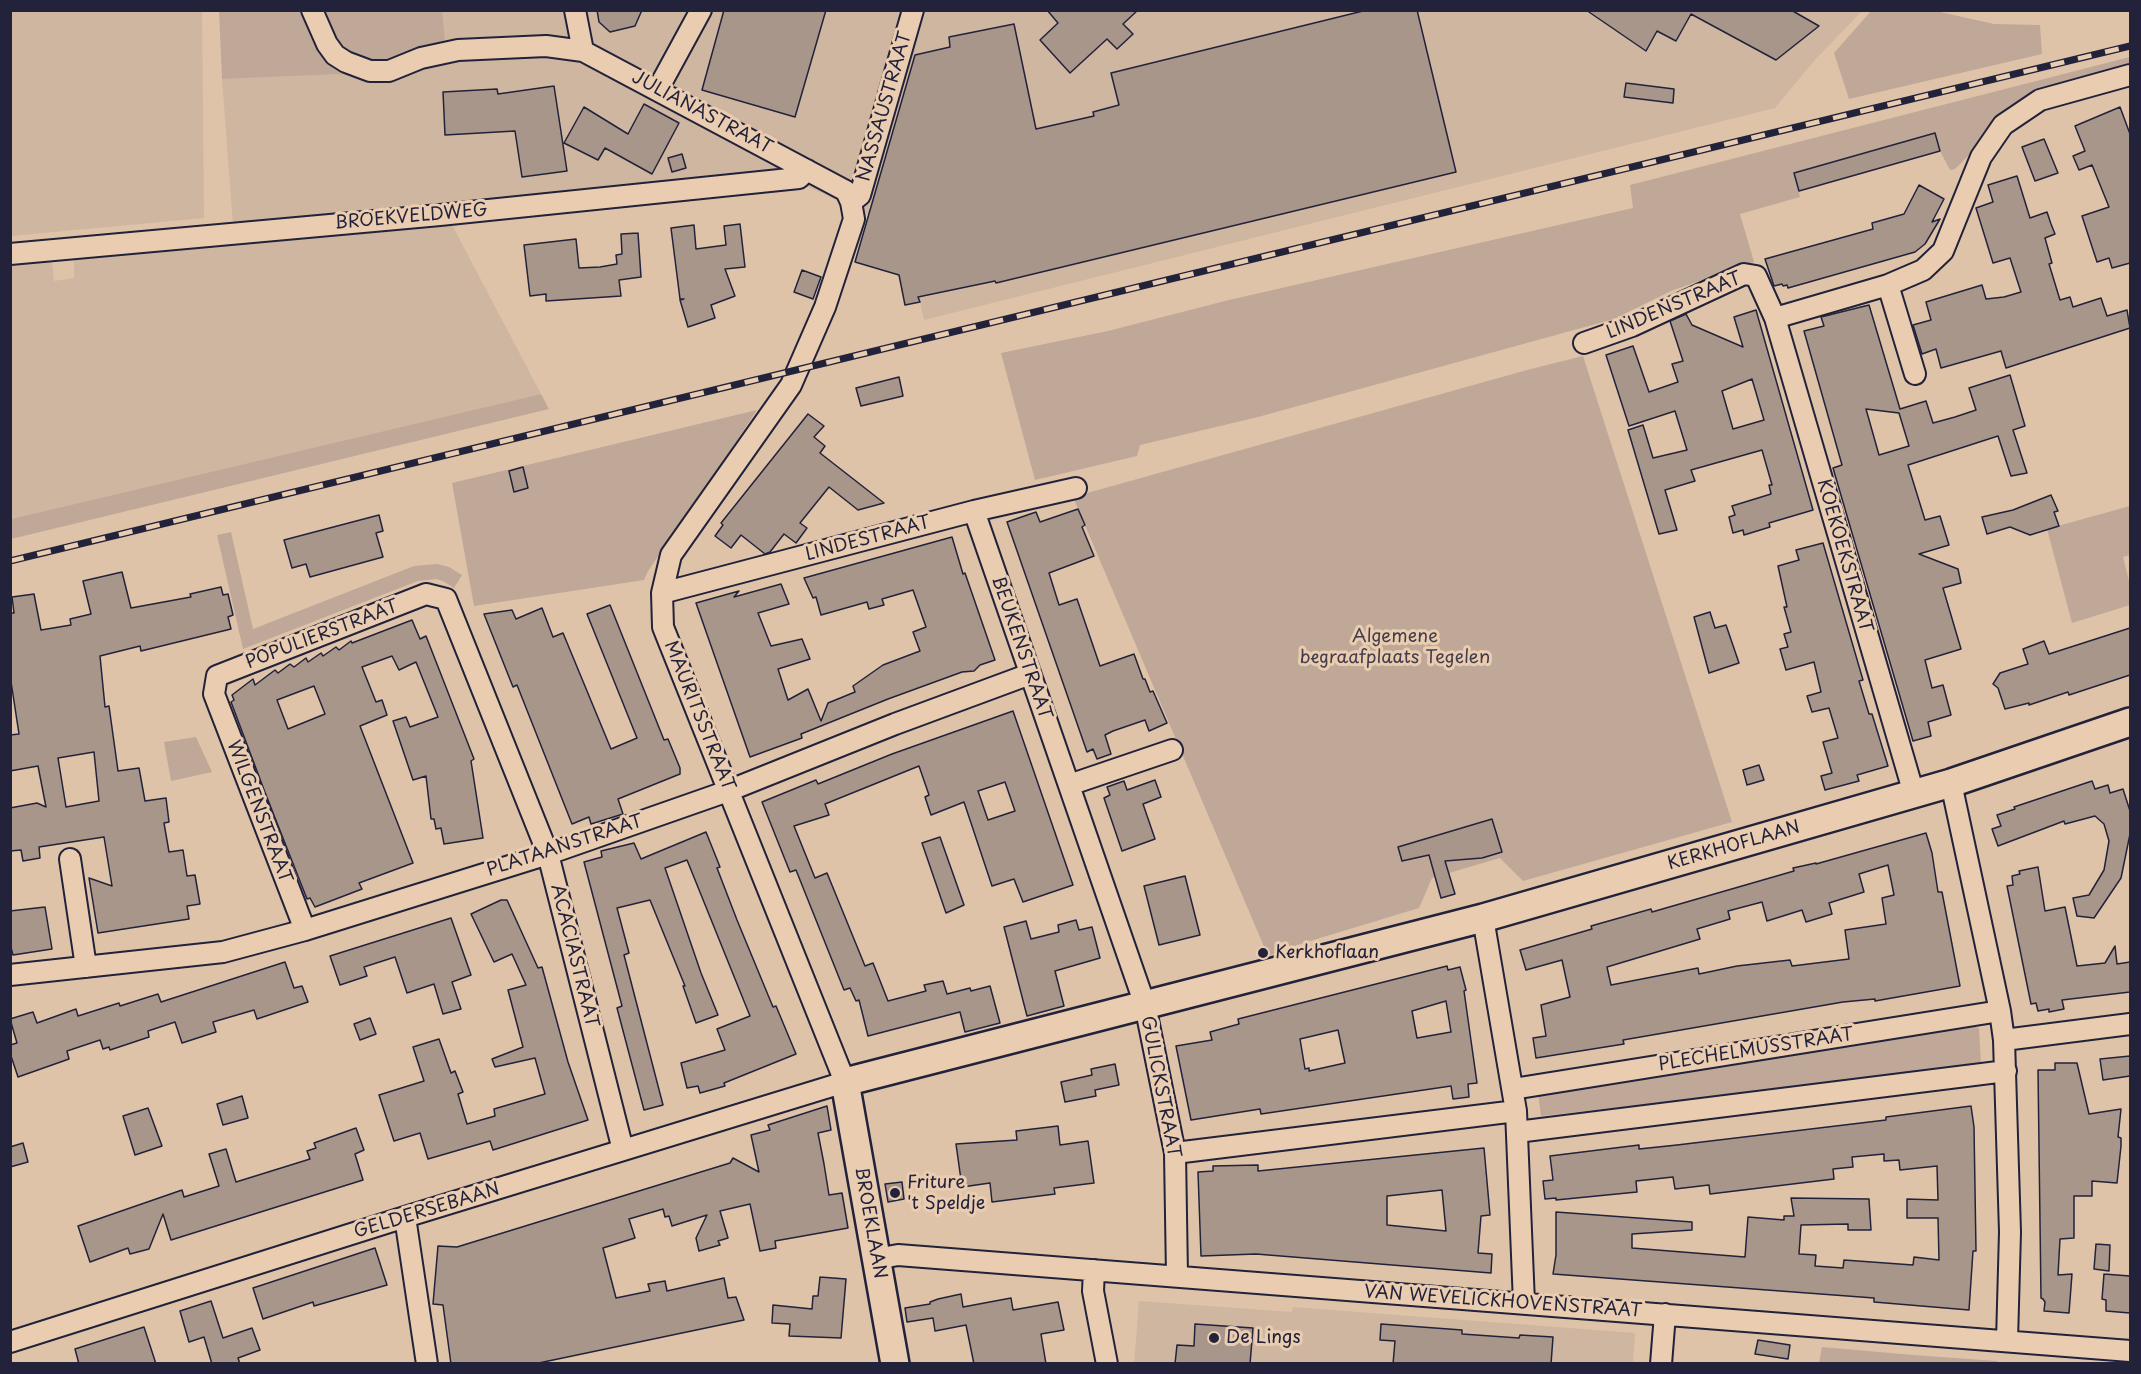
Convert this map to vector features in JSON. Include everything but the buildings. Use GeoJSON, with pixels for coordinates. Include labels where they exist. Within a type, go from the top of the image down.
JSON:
{"type":"FeatureCollection","features":[{"type":"Feature","properties":{"kind":"street","name":"JULIANASTRAAT"},"geometry":{"type":"LineString","coordinates":[[312,10],[327,44],[336,55],[346,62],[370,71],[389,71],[421,58],[458,50],[546,46],[583,51],[846,191],[851,201]]}},
{"type":"Feature","properties":{"kind":"street"},"geometry":{"type":"LineString","coordinates":[[575,10],[583,51]]}},
{"type":"Feature","properties":{"kind":"street"},"geometry":{"type":"LineString","coordinates":[[658,89],[701,10]]}},
{"type":"Feature","properties":{"kind":"street","name":"NASSAUSTRAAT"},"geometry":{"type":"LineString","coordinates":[[798,369],[825,307],[854,219],[851,201],[860,195],[913,10]]}},
{"type":"Feature","properties":{"kind":"street"},"geometry":{"type":"LineString","coordinates":[[1775,318],[1888,285],[1923,270],[1943,251],[1981,157],[2003,125],[2040,100],[2130,75]]}},
{"type":"Feature","properties":{"kind":"street","name":"BROEKVELDWEG"},"geometry":{"type":"LineString","coordinates":[[10,254],[440,215],[799,178],[807,170]]}},
{"type":"Feature","properties":{"kind":"street","name":"LINDENSTRAAT"},"geometry":{"type":"LineString","coordinates":[[1584,343],[1632,326],[1744,274],[1756,276],[1775,318]]}},
{"type":"Feature","properties":{"kind":"street"},"geometry":{"type":"LineString","coordinates":[[1888,285],[1915,374]]}},
{"type":"Feature","properties":{"kind":"street","name":"KOEKOEKSTRAAT"},"geometry":{"type":"LineString","coordinates":[[1775,318],[1914,794]]}},
{"type":"Feature","properties":{"kind":"street","name":"MAURITSSTRAAT"},"geometry":{"type":"LineString","coordinates":[[798,369],[791,385],[671,555],[662,593],[663,627],[845,1082]]}},
{"type":"Feature","properties":{"kind":"street","name":"LINDESTRAAT"},"geometry":{"type":"LineString","coordinates":[[662,593],[974,511],[1076,488]]}},
{"type":"Feature","properties":{"kind":"street","name":"BEUKENSTRAAT"},"geometry":{"type":"LineString","coordinates":[[974,511],[1145,1005]]}},
{"type":"Feature","properties":{"kind":"street","name":"POPULIERSTRAAT"},"geometry":{"type":"LineString","coordinates":[[214,694],[217,676],[426,594],[446,599]]}},
{"type":"Feature","properties":{"kind":"street","name":"ACACIASTRAAT"},"geometry":{"type":"LineString","coordinates":[[446,599],[548,854],[623,1150]]}},
{"type":"Feature","properties":{"kind":"street","name":"PLATAANSTRAAT"},"geometry":{"type":"LineString","coordinates":[[10,975],[223,952],[305,930],[548,854],[728,791],[895,724],[1030,674]]}},
{"type":"Feature","properties":{"kind":"street","name":"WILGENSTRAAT"},"geometry":{"type":"LineString","coordinates":[[214,694],[305,930]]}},
{"type":"Feature","properties":{"kind":"street","name":"KERKHOFLAAN"},"geometry":{"type":"LineString","coordinates":[[845,1082],[1483,918],[1951,783],[2130,722]]}},
{"type":"Feature","properties":{"kind":"street"},"geometry":{"type":"LineString","coordinates":[[1069,785],[1172,750]]}},
{"type":"Feature","properties":{"kind":"street"},"geometry":{"type":"LineString","coordinates":[[1951,783],[2000,1011],[2004,1040],[2010,1232],[2007,1341]]}},
{"type":"Feature","properties":{"kind":"street"},"geometry":{"type":"LineString","coordinates":[[70,859],[86,967]]}},
{"type":"Feature","properties":{"kind":"street"},"geometry":{"type":"LineString","coordinates":[[1483,918],[1516,1111],[1524,1303]]}},
{"type":"Feature","properties":{"kind":"street","name":"GULICKSTRAAT"},"geometry":{"type":"LineString","coordinates":[[1145,1005],[1175,1153],[1177,1276]]}},
{"type":"Feature","properties":{"kind":"street","name":"PLECHELMUSSTRAAT"},"geometry":{"type":"LineString","coordinates":[[1513,1089],[2000,1011]]}},
{"type":"Feature","properties":{"kind":"street"},"geometry":{"type":"LineString","coordinates":[[2004,1040],[2130,1024]]}},
{"type":"Feature","properties":{"kind":"street"},"geometry":{"type":"LineString","coordinates":[[1517,1132],[2006,1071]]}},
{"type":"Feature","properties":{"kind":"street","name":"GELDERSEBAAN"},"geometry":{"type":"LineString","coordinates":[[10,1342],[405,1217],[845,1082]]}},
{"type":"Feature","properties":{"kind":"street","name":"BROEKLAAN"},"geometry":{"type":"LineString","coordinates":[[845,1082],[895,1364]]}},
{"type":"Feature","properties":{"kind":"street"},"geometry":{"type":"LineString","coordinates":[[1175,1153],[1516,1111]]}},
{"type":"Feature","properties":{"kind":"street"},"geometry":{"type":"LineString","coordinates":[[405,1217],[427,1364]]}},
{"type":"Feature","properties":{"kind":"street","name":"VAN WEVELICKHOVENSTRAAT"},"geometry":{"type":"LineString","coordinates":[[876,1259],[898,1255],[2130,1351]]}},
{"type":"Feature","properties":{"kind":"street"},"geometry":{"type":"LineString","coordinates":[[1094,1270],[1093,1291],[1107,1364]]}},
{"type":"Feature","properties":{"kind":"street"},"geometry":{"type":"LineString","coordinates":[[1660,1364],[1665,1314]]}},
{"type":"Feature","properties":{"kind":"shaded area"},"geometry":{"type":"Polygon","coordinates":[[[11,10],[202,11],[204,218],[11,236],[11,10]]]}},
{"type":"Feature","properties":{"kind":"shaded area"},"geometry":{"type":"Polygon","coordinates":[[[345,10],[1862,11],[1814,61],[1775,108],[924,320],[903,225],[863,213],[780,173],[452,206],[233,224],[222,79],[343,74],[357,43],[345,10]]]}},
{"type":"Feature","properties":{"kind":"shaded area"},"geometry":{"type":"Polygon","coordinates":[[[451,223],[541,394],[11,519],[10,265],[52,261],[54,281],[74,278],[74,259],[451,223]]]}},
{"type":"Feature","properties":{"kind":"shaded area"},"geometry":{"type":"Polygon","coordinates":[[[1139,1301],[1292,1312],[1293,1307],[1635,1333],[1633,1363],[1134,1364],[1139,1301]]]}},
{"type":"Feature","properties":{"kind":"green space"},"geometry":{"type":"Polygon","coordinates":[[[1931,10],[1994,24],[2040,25],[2042,54],[1849,99],[1834,53],[1871,11],[1931,10]]]}},
{"type":"Feature","properties":{"kind":"green space"},"geometry":{"type":"Polygon","coordinates":[[[219,11],[303,11],[321,55],[333,68],[343,74],[222,79],[219,11]]]}},
{"type":"Feature","properties":{"kind":"green space"},"geometry":{"type":"Polygon","coordinates":[[[325,11],[442,11],[445,43],[378,63],[367,62],[347,52],[339,43],[325,11]]]}},
{"type":"Feature","properties":{"kind":"green space"},"geometry":{"type":"Polygon","coordinates":[[[2130,57],[2130,67],[2050,86],[2009,106],[1984,132],[1970,154],[1955,169],[1950,170],[1940,151],[1794,173],[1800,197],[1740,214],[1754,262],[1671,291],[1614,319],[1258,417],[1140,445],[1137,456],[1035,480],[1001,353],[1108,331],[1229,300],[1633,208],[1630,185],[2130,57]]]}},
{"type":"Feature","properties":{"kind":"green space","name":"Algemene begraafplaats Tegelen"},"geometry":{"type":"Polygon","coordinates":[[[1583,356],[1732,822],[1523,881],[1500,858],[1432,878],[1419,908],[1268,956],[1073,497],[1583,356]]]}},
{"type":"Feature","properties":{"kind":"green space"},"geometry":{"type":"Polygon","coordinates":[[[541,394],[549,409],[11,539],[11,519],[541,394]]]}},
{"type":"Feature","properties":{"kind":"green space"},"geometry":{"type":"Polygon","coordinates":[[[757,410],[644,580],[474,606],[452,483],[757,410]]]}},
{"type":"Feature","properties":{"kind":"green space"},"geometry":{"type":"Polygon","coordinates":[[[2130,506],[2130,555],[2123,557],[2130,585],[2130,605],[2072,623],[2047,529],[2130,506]]]}},
{"type":"Feature","properties":{"kind":"green space"},"geometry":{"type":"Polygon","coordinates":[[[231,532],[253,629],[414,566],[437,564],[449,567],[462,575],[454,588],[436,579],[418,581],[243,649],[217,535],[231,532]]]}},
{"type":"Feature","properties":{"kind":"green space"},"geometry":{"type":"Polygon","coordinates":[[[196,737],[212,772],[171,781],[164,742],[196,737]]]}},
{"type":"Feature","properties":{"kind":"green space"},"geometry":{"type":"Polygon","coordinates":[[[1970,1026],[1979,1028],[1981,1064],[1974,1068],[1541,1116],[1538,1093],[1970,1026]]]}},
{"type":"Feature","properties":{"kind":"green space"},"geometry":{"type":"Polygon","coordinates":[[[1822,1347],[1997,1361],[1997,1364],[1819,1363],[1822,1347]]]}},
{"type":"Feature","properties":{"kind":"railway"},"geometry":{"type":"LineString","coordinates":[[10,561],[2130,46]]}},
{"type":"Feature","properties":{"kind":"place","name":"Kerkhoflaan"},"geometry":{"type":"Point","coordinates":[1263,953]}},
{"type":"Feature","properties":{"kind":"place","name":"Friture 't Speldje"},"geometry":{"type":"Point","coordinates":[895,1193]}},
{"type":"Feature","properties":{"kind":"place","name":"De Lings"},"geometry":{"type":"Point","coordinates":[1214,1338]}}]}
